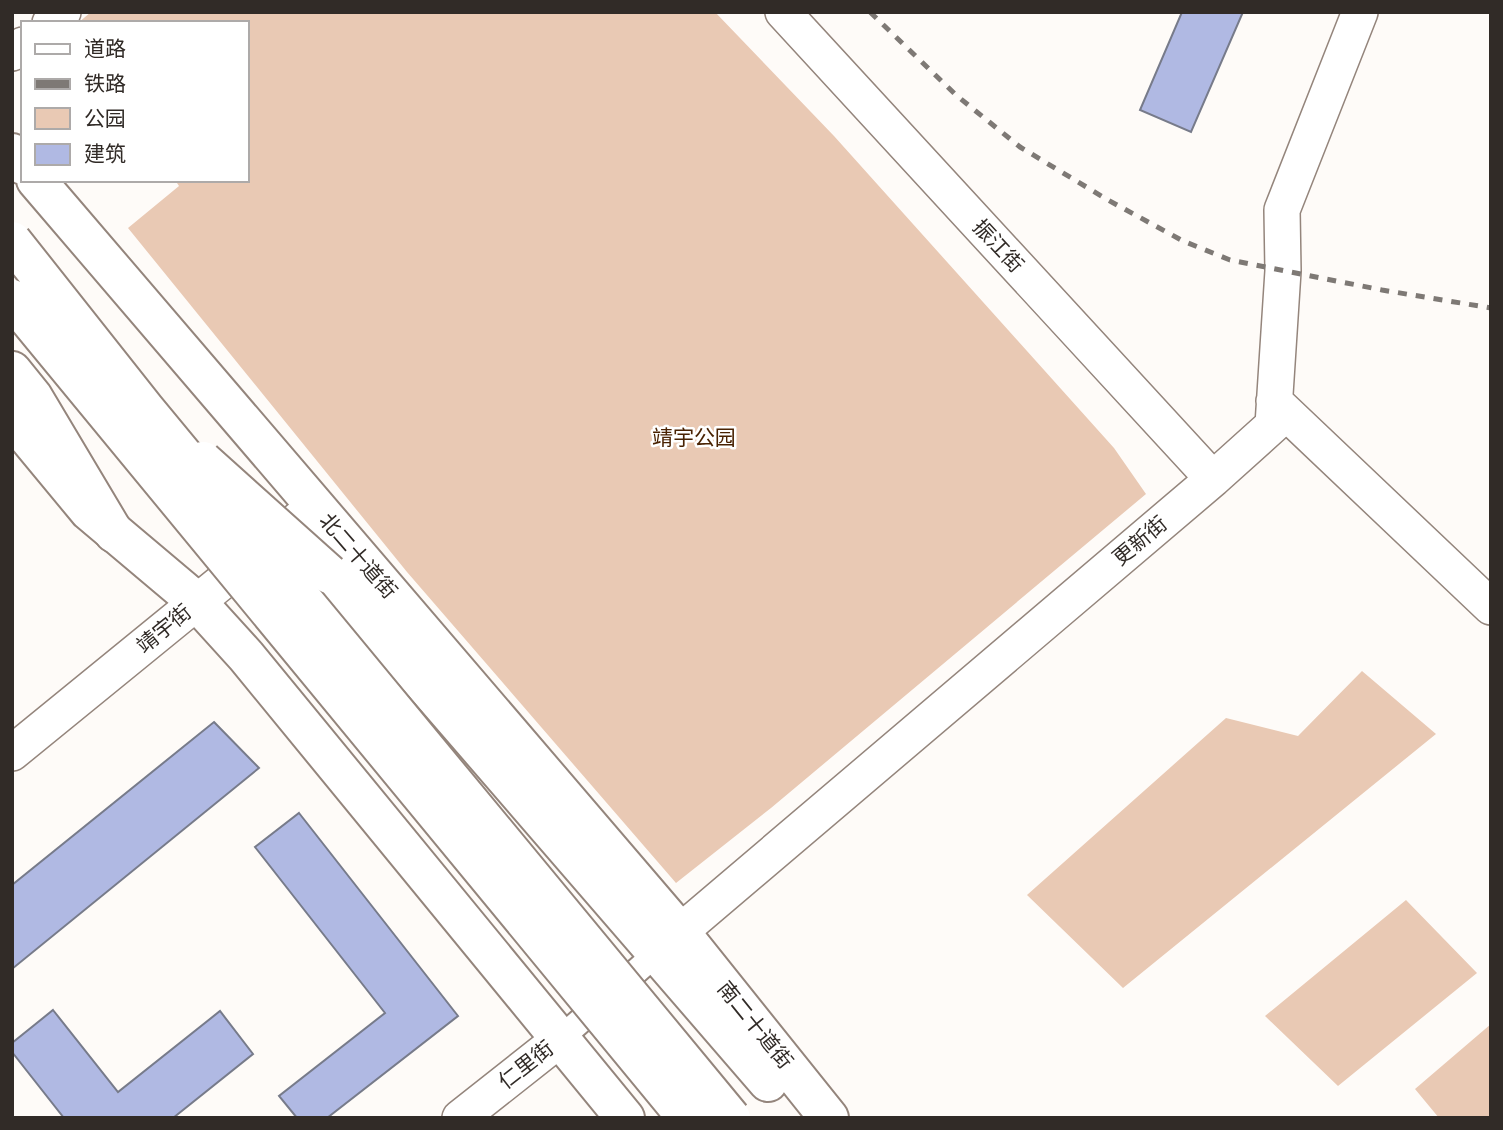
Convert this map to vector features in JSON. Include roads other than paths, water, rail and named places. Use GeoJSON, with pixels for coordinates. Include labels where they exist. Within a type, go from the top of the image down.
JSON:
{"type":"FeatureCollection","features":[{"type":"Feature","properties":{"kind":"main road","name":"北二十道街"},"geometry":{"type":"LineString","coordinates":[[38,182],[315,506],[669,942]]}},
{"type":"Feature","properties":{"kind":"main road"},"geometry":{"type":"LineString","coordinates":[[12,241],[145,409],[732,1118]]}},
{"type":"Feature","properties":{"kind":"main road"},"geometry":{"type":"LineString","coordinates":[[12,299],[687,1118]]}},
{"type":"Feature","properties":{"kind":"main road"},"geometry":{"type":"LineString","coordinates":[[12,371],[33,397],[114,533]]}},
{"type":"Feature","properties":{"kind":"main road"},"geometry":{"type":"LineString","coordinates":[[145,409],[329,574],[669,942],[799,1118]]}},
{"type":"Feature","properties":{"kind":"main road"},"geometry":{"type":"LineString","coordinates":[[12,418],[89,511],[197,602],[246,656],[625,1118]]}},
{"type":"Feature","properties":{"kind":"main road","name":"南二十道街"},"geometry":{"type":"LineString","coordinates":[[669,942],[829,1118]]}},
{"type":"Feature","properties":{"kind":"street","name":"振江街"},"geometry":{"type":"LineString","coordinates":[[783,12],[1213,480]]}},
{"type":"Feature","properties":{"kind":"street"},"geometry":{"type":"LineString","coordinates":[[1360,12],[1282,210],[1283,271],[1273,413],[1491,626]]}},
{"type":"Feature","properties":{"kind":"street","name":"更新街"},"geometry":{"type":"LineString","coordinates":[[669,942],[1213,480],[1273,413]]}},
{"type":"Feature","properties":{"kind":"street"},"geometry":{"type":"LineString","coordinates":[[1273,413],[1491,607]]}},
{"type":"Feature","properties":{"kind":"street","name":"靖宇街"},"geometry":{"type":"LineString","coordinates":[[12,753],[315,506]]}},
{"type":"Feature","properties":{"kind":"street"},"geometry":{"type":"LineString","coordinates":[[560,1039],[669,942]]}},
{"type":"Feature","properties":{"kind":"street","name":"仁里街"},"geometry":{"type":"LineString","coordinates":[[460,1118],[560,1039]]}},
{"type":"Feature","properties":{"kind":"railway"},"geometry":{"type":"LineString","coordinates":[[870,12],[956,95],[1020,147],[1183,241],[1230,260],[1491,308]]}},
{"type":"Feature","properties":{"kind":"park label","name":"靖宇公园"},"geometry":{"type":"Point","coordinates":[694,438]}}]}
